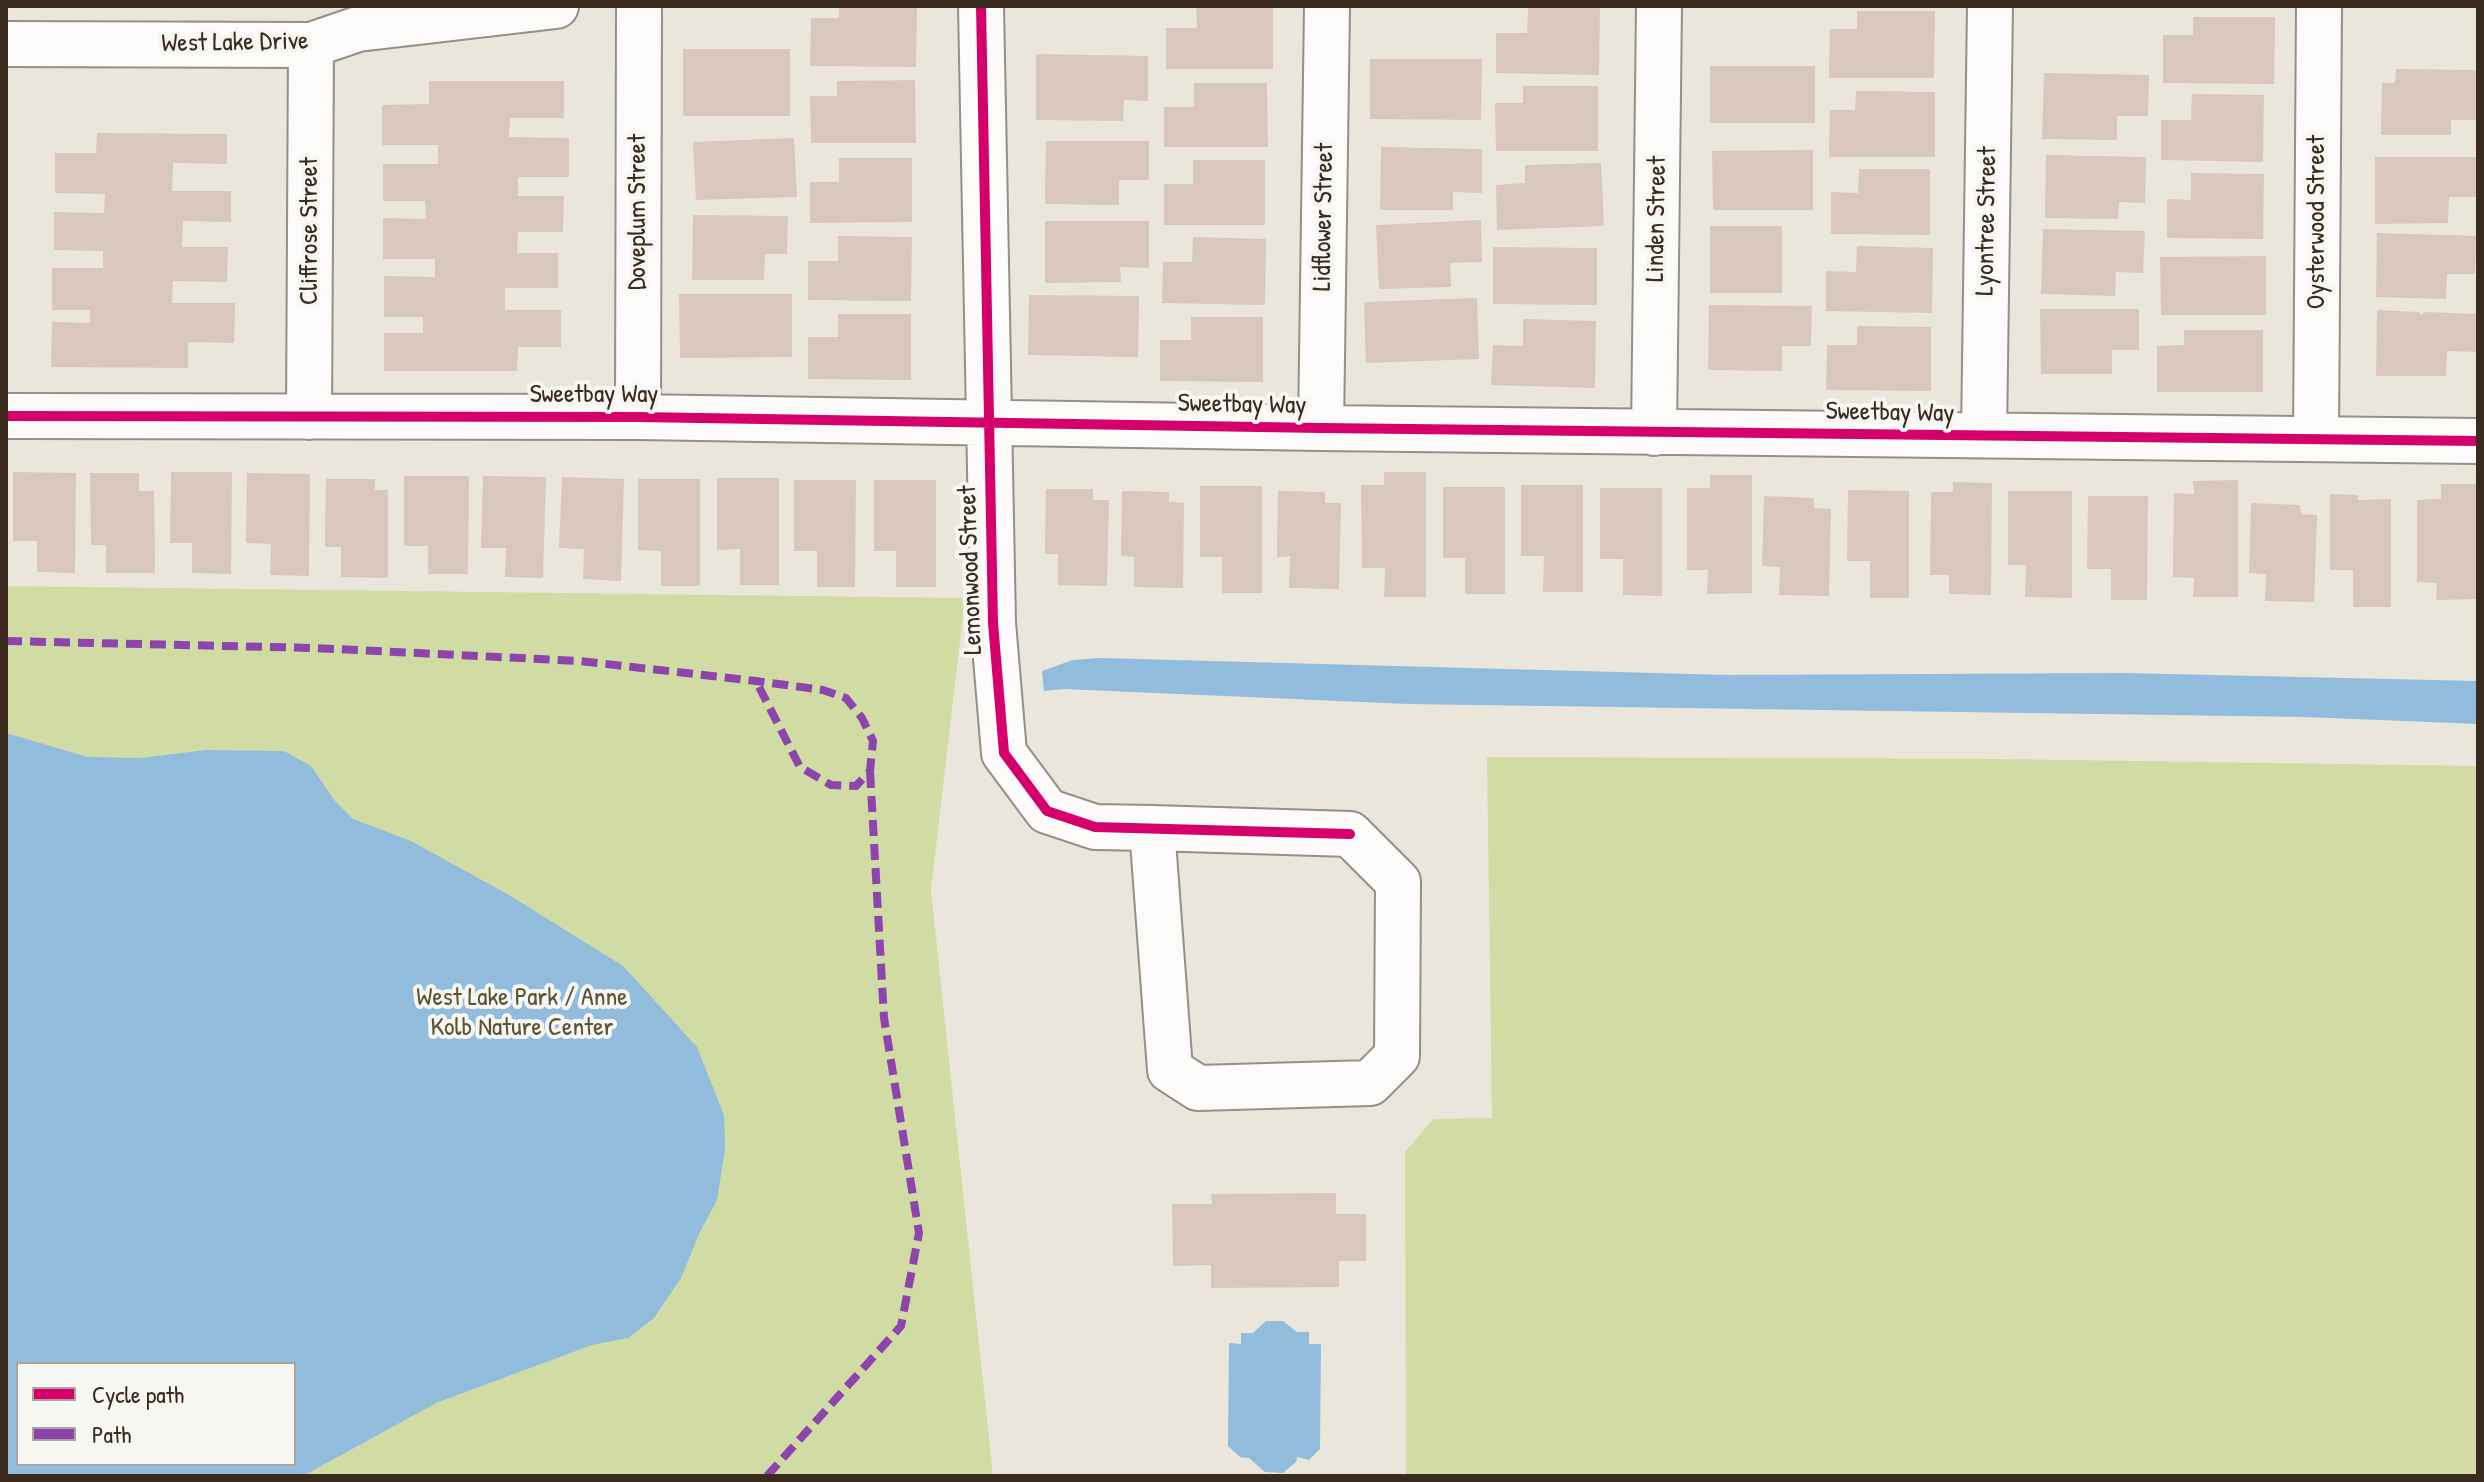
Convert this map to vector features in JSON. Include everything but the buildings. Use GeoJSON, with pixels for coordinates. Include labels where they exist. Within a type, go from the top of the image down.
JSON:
{"type":"FeatureCollection","features":[{"type":"Feature","properties":{"kind":"street","name":"Doveplum Street"},"geometry":{"type":"LineString","coordinates":[[638,417],[639,6]]}},
{"type":"Feature","properties":{"kind":"street","name":"Lemonwood Street"},"geometry":{"type":"LineString","coordinates":[[981,6],[993,623],[1004,753],[1047,811],[1095,827],[1152,828],[1350,834],[1398,882],[1397,1056],[1370,1083],[1198,1088],[1170,1070],[1152,828]]}},
{"type":"Feature","properties":{"kind":"street","name":"Lidflower Street"},"geometry":{"type":"LineString","coordinates":[[1321,428],[1327,6]]}},
{"type":"Feature","properties":{"kind":"street","name":"Linden Street"},"geometry":{"type":"LineString","coordinates":[[1654,433],[1659,6]]}},
{"type":"Feature","properties":{"kind":"street","name":"Lyontree Street"},"geometry":{"type":"LineString","coordinates":[[1984,435],[1990,6]]}},
{"type":"Feature","properties":{"kind":"street","name":"Oysterwood Street"},"geometry":{"type":"LineString","coordinates":[[2316,438],[2319,6]]}},
{"type":"Feature","properties":{"kind":"street","name":"West Lake Drive"},"geometry":{"type":"LineString","coordinates":[[6,44],[311,45],[358,29],[529,8]]}},
{"type":"Feature","properties":{"kind":"street","name":"Cliffrose Street"},"geometry":{"type":"LineString","coordinates":[[309,417],[311,45]]}},
{"type":"Feature","properties":{"kind":"street","name":"Sweetbay Way"},"geometry":{"type":"LineString","coordinates":[[6,416],[638,417],[1654,433],[2478,441]]}},
{"type":"Feature","properties":{"kind":"green space","name":"West Lake Park / Anne Kolb Nature Center"},"geometry":{"type":"Polygon","coordinates":[[[6,586],[965,598],[931,890],[993,1476],[6,1476],[6,586]]]}},
{"type":"Feature","properties":{"kind":"green space"},"geometry":{"type":"Polygon","coordinates":[[[1487,757],[2002,759],[2478,766],[2478,1476],[1406,1476],[1405,1152],[1433,1119],[1492,1118],[1487,757]]]}},
{"type":"Feature","properties":{"kind":"water"},"geometry":{"type":"Polygon","coordinates":[[[1100,658],[1728,675],[2124,673],[2478,681],[2478,724],[2305,717],[1408,704],[1064,689],[1044,691],[1042,671],[1073,660],[1100,658]]]}},
{"type":"Feature","properties":{"kind":"water"},"geometry":{"type":"Polygon","coordinates":[[[6,733],[88,757],[141,758],[206,750],[284,751],[311,766],[335,801],[353,819],[411,841],[509,895],[623,966],[697,1047],[724,1115],[725,1149],[717,1200],[681,1278],[654,1318],[628,1338],[592,1345],[436,1403],[303,1476],[6,1476],[6,733]]]}},
{"type":"Feature","properties":{"kind":"water"},"geometry":{"type":"Polygon","coordinates":[[[1266,1321],[1283,1321],[1297,1332],[1309,1332],[1309,1344],[1321,1344],[1320,1449],[1309,1460],[1297,1457],[1296,1462],[1283,1473],[1265,1472],[1228,1446],[1229,1343],[1241,1344],[1241,1333],[1253,1333],[1266,1321]]]}},
{"type":"Feature","properties":{"kind":"marked path"},"geometry":{"type":"LineString","coordinates":[[6,641],[315,648],[580,661],[756,681],[823,690],[846,698],[862,718],[873,741],[870,771],[856,786],[831,785],[800,767],[756,681]]}},
{"type":"Feature","properties":{"kind":"marked path"},"geometry":{"type":"LineString","coordinates":[[767,1476],[901,1326],[919,1233],[884,1018],[870,771]]}},
{"type":"Feature","properties":{"kind":"cycle path"},"geometry":{"type":"LineString","coordinates":[[981,6],[993,623],[1004,753],[1047,811],[1095,827],[1350,834]]}},
{"type":"Feature","properties":{"kind":"cycle path"},"geometry":{"type":"LineString","coordinates":[[6,416],[638,417],[2478,441]]}}]}
